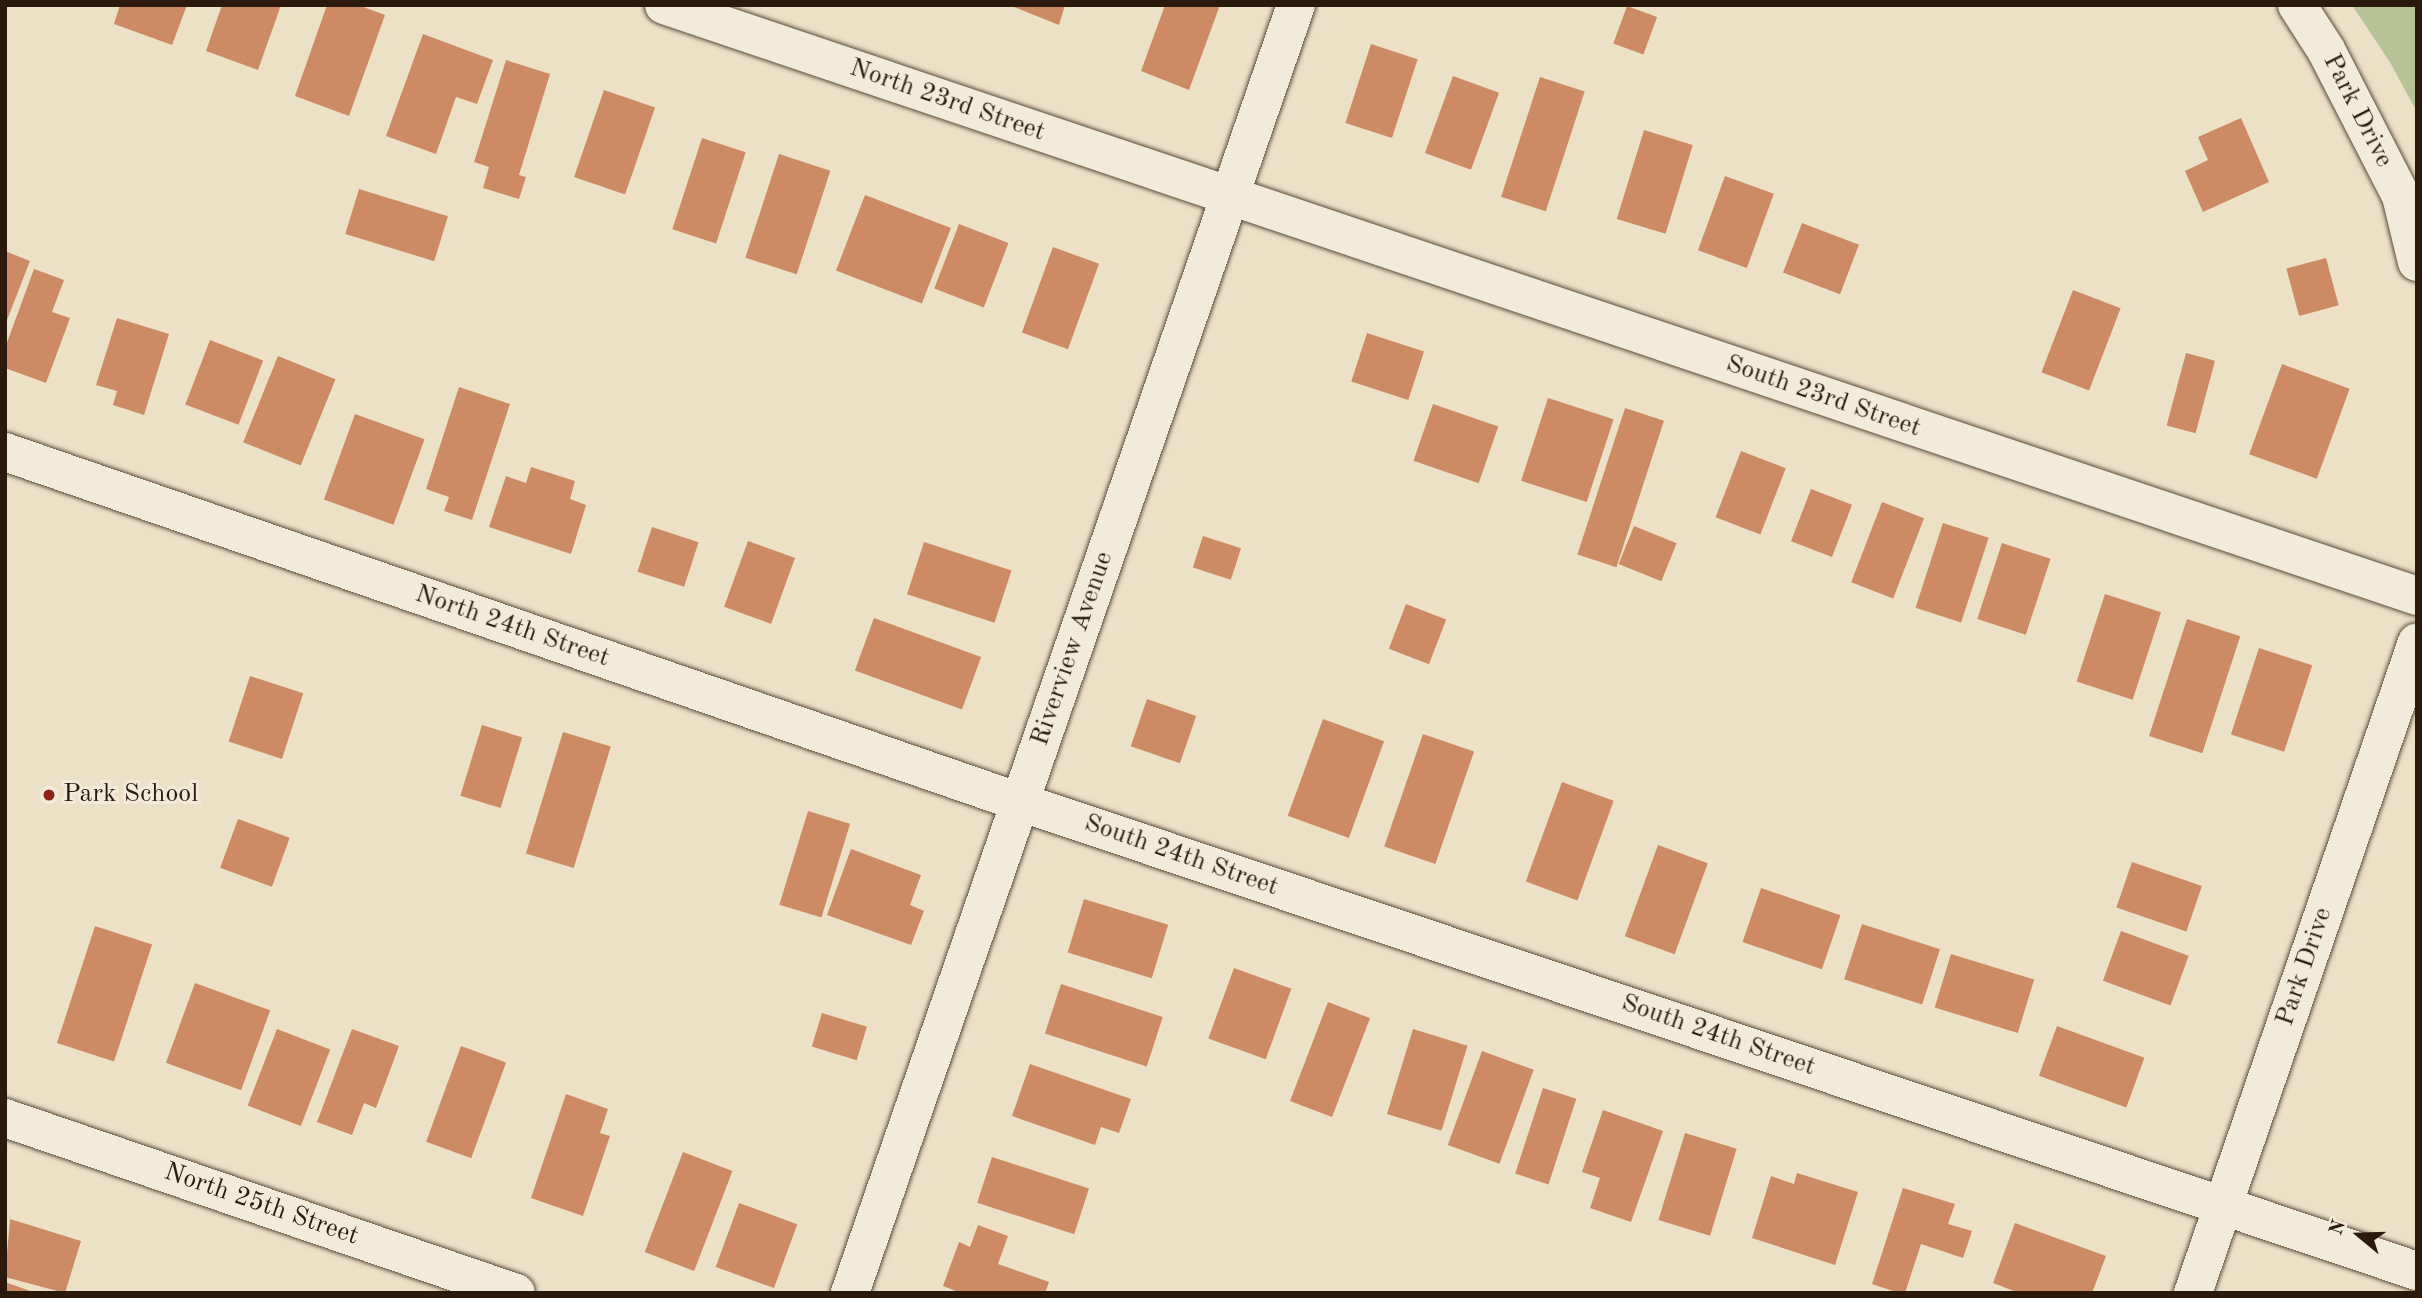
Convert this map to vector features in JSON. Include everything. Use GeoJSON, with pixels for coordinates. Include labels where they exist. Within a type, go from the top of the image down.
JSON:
{"type":"FeatureCollection","features":[{"type":"Feature","properties":{"kind":"street","name":"North 23rd Street"},"geometry":{"type":"LineString","coordinates":[[664,5],[1230,197]]}},
{"type":"Feature","properties":{"kind":"street","name":"Riverview Avenue"},"geometry":{"type":"LineString","coordinates":[[850,1293],[1296,5]]}},
{"type":"Feature","properties":{"kind":"street","name":"Park Drive"},"geometry":{"type":"LineString","coordinates":[[2297,5],[2326,50],[2401,196],[2417,262]]}},
{"type":"Feature","properties":{"kind":"street","name":"South 23rd Street"},"geometry":{"type":"LineString","coordinates":[[1230,197],[2417,596]]}},
{"type":"Feature","properties":{"kind":"street","name":"North 24th Street"},"geometry":{"type":"LineString","coordinates":[[5,452],[1020,802]]}},
{"type":"Feature","properties":{"kind":"street","name":"Park Drive"},"geometry":{"type":"LineString","coordinates":[[2193,1293],[2417,642]]}},
{"type":"Feature","properties":{"kind":"street","name":"South 24th Street"},"geometry":{"type":"LineString","coordinates":[[1020,802],[2417,1271]]}},
{"type":"Feature","properties":{"kind":"street","name":"North 25th Street"},"geometry":{"type":"LineString","coordinates":[[5,1118],[516,1293]]}},
{"type":"Feature","properties":{"kind":"green space"},"geometry":{"type":"Polygon","coordinates":[[[2352,5],[2417,5],[2417,112],[2391,64],[2352,5]]]}},
{"type":"Feature","properties":{"kind":"building"},"geometry":{"type":"Polygon","coordinates":[[[120,5],[187,5],[172,45],[114,24],[120,5]]]}},
{"type":"Feature","properties":{"kind":"building"},"geometry":{"type":"Polygon","coordinates":[[[222,5],[281,5],[258,70],[206,51],[222,5]]]}},
{"type":"Feature","properties":{"kind":"building"},"geometry":{"type":"Polygon","coordinates":[[[327,5],[358,5],[385,15],[349,116],[295,96],[327,5]]]}},
{"type":"Feature","properties":{"kind":"building"},"geometry":{"type":"Polygon","coordinates":[[[1009,5],[1065,5],[1059,25],[1009,5]]]}},
{"type":"Feature","properties":{"kind":"building"},"geometry":{"type":"Polygon","coordinates":[[[1165,5],[1220,5],[1189,90],[1141,71],[1165,5]]]}},
{"type":"Feature","properties":{"kind":"building"},"geometry":{"type":"Polygon","coordinates":[[[1627,6],[1657,17],[1643,55],[1613,44],[1627,6]]]}},
{"type":"Feature","properties":{"kind":"building"},"geometry":{"type":"Polygon","coordinates":[[[423,34],[493,60],[477,104],[456,97],[436,154],[386,136],[423,34]]]}},
{"type":"Feature","properties":{"kind":"building"},"geometry":{"type":"Polygon","coordinates":[[[1371,44],[1418,59],[1392,138],[1345,123],[1371,44]]]}},
{"type":"Feature","properties":{"kind":"building"},"geometry":{"type":"Polygon","coordinates":[[[506,60],[550,74],[519,175],[526,177],[519,199],[483,188],[489,167],[474,162],[506,60]]]}},
{"type":"Feature","properties":{"kind":"building"},"geometry":{"type":"Polygon","coordinates":[[[1453,76],[1499,93],[1471,170],[1425,153],[1453,76]]]}},
{"type":"Feature","properties":{"kind":"building"},"geometry":{"type":"Polygon","coordinates":[[[1540,77],[1585,92],[1546,211],[1501,197],[1540,77]]]}},
{"type":"Feature","properties":{"kind":"building"},"geometry":{"type":"Polygon","coordinates":[[[604,90],[655,108],[625,195],[574,177],[604,90]]]}},
{"type":"Feature","properties":{"kind":"building"},"geometry":{"type":"Polygon","coordinates":[[[2241,118],[2269,182],[2203,212],[2185,171],[2208,160],[2198,137],[2241,118]]]}},
{"type":"Feature","properties":{"kind":"building"},"geometry":{"type":"Polygon","coordinates":[[[1644,130],[1693,145],[1666,234],[1617,219],[1644,130]]]}},
{"type":"Feature","properties":{"kind":"building"},"geometry":{"type":"Polygon","coordinates":[[[702,138],[746,152],[716,244],[672,229],[702,138]]]}},
{"type":"Feature","properties":{"kind":"building"},"geometry":{"type":"Polygon","coordinates":[[[779,154],[830,171],[797,274],[745,258],[779,154]]]}},
{"type":"Feature","properties":{"kind":"building"},"geometry":{"type":"Polygon","coordinates":[[[1725,176],[1774,194],[1747,268],[1698,250],[1725,176]]]}},
{"type":"Feature","properties":{"kind":"building"},"geometry":{"type":"Polygon","coordinates":[[[359,189],[448,216],[434,261],[345,234],[359,189]]]}},
{"type":"Feature","properties":{"kind":"building"},"geometry":{"type":"Polygon","coordinates":[[[865,195],[951,228],[922,304],[836,271],[865,195]]]}},
{"type":"Feature","properties":{"kind":"building"},"geometry":{"type":"Polygon","coordinates":[[[1802,223],[1859,245],[1840,294],[1783,272],[1802,223]]]}},
{"type":"Feature","properties":{"kind":"building"},"geometry":{"type":"Polygon","coordinates":[[[959,224],[1008,243],[984,307],[934,288],[959,224]]]}},
{"type":"Feature","properties":{"kind":"building"},"geometry":{"type":"Polygon","coordinates":[[[1053,247],[1099,264],[1068,349],[1022,333],[1053,247]]]}},
{"type":"Feature","properties":{"kind":"building"},"geometry":{"type":"Polygon","coordinates":[[[5,251],[30,261],[5,325],[5,251]]]}},
{"type":"Feature","properties":{"kind":"building"},"geometry":{"type":"Polygon","coordinates":[[[2326,258],[2339,305],[2299,316],[2286,269],[2326,258]]]}},
{"type":"Feature","properties":{"kind":"building"},"geometry":{"type":"Polygon","coordinates":[[[34,269],[64,280],[52,312],[70,318],[46,383],[5,368],[5,348],[34,269]]]}},
{"type":"Feature","properties":{"kind":"building"},"geometry":{"type":"Polygon","coordinates":[[[2073,290],[2121,308],[2089,390],[2041,372],[2073,290]]]}},
{"type":"Feature","properties":{"kind":"building"},"geometry":{"type":"Polygon","coordinates":[[[117,318],[169,334],[144,415],[113,405],[117,391],[96,385],[117,318]]]}},
{"type":"Feature","properties":{"kind":"building"},"geometry":{"type":"Polygon","coordinates":[[[1367,333],[1424,352],[1408,400],[1351,382],[1367,333]]]}},
{"type":"Feature","properties":{"kind":"building"},"geometry":{"type":"Polygon","coordinates":[[[210,340],[263,360],[238,425],[185,404],[210,340]]]}},
{"type":"Feature","properties":{"kind":"building"},"geometry":{"type":"Polygon","coordinates":[[[2186,353],[2215,361],[2196,433],[2167,425],[2186,353]]]}},
{"type":"Feature","properties":{"kind":"building"},"geometry":{"type":"Polygon","coordinates":[[[278,356],[335,379],[301,465],[243,442],[278,356]]]}},
{"type":"Feature","properties":{"kind":"building"},"geometry":{"type":"Polygon","coordinates":[[[2282,364],[2350,389],[2317,479],[2249,454],[2282,364]]]}},
{"type":"Feature","properties":{"kind":"building"},"geometry":{"type":"Polygon","coordinates":[[[459,387],[510,404],[472,520],[444,511],[449,497],[426,489],[459,387]]]}},
{"type":"Feature","properties":{"kind":"building"},"geometry":{"type":"Polygon","coordinates":[[[1548,398],[1614,419],[1587,502],[1521,481],[1548,398]]]}},
{"type":"Feature","properties":{"kind":"building"},"geometry":{"type":"Polygon","coordinates":[[[1433,404],[1498,426],[1479,483],[1413,461],[1433,404]]]}},
{"type":"Feature","properties":{"kind":"building"},"geometry":{"type":"Polygon","coordinates":[[[1625,408],[1664,421],[1616,567],[1577,554],[1625,408]]]}},
{"type":"Feature","properties":{"kind":"building"},"geometry":{"type":"Polygon","coordinates":[[[355,414],[425,439],[393,525],[324,500],[355,414]]]}},
{"type":"Feature","properties":{"kind":"building"},"geometry":{"type":"Polygon","coordinates":[[[1741,451],[1786,468],[1760,534],[1716,517],[1741,451]]]}},
{"type":"Feature","properties":{"kind":"building"},"geometry":{"type":"Polygon","coordinates":[[[531,467],[575,481],[570,499],[586,505],[571,554],[489,527],[506,476],[526,483],[531,467]]]}},
{"type":"Feature","properties":{"kind":"building"},"geometry":{"type":"Polygon","coordinates":[[[1811,489],[1852,505],[1832,557],[1791,541],[1811,489]]]}},
{"type":"Feature","properties":{"kind":"building"},"geometry":{"type":"Polygon","coordinates":[[[1882,502],[1924,518],[1893,598],[1851,582],[1882,502]]]}},
{"type":"Feature","properties":{"kind":"building"},"geometry":{"type":"Polygon","coordinates":[[[1943,523],[1989,538],[1961,622],[1915,608],[1943,523]]]}},
{"type":"Feature","properties":{"kind":"building"},"geometry":{"type":"Polygon","coordinates":[[[1634,526],[1677,543],[1661,581],[1619,564],[1634,526]]]}},
{"type":"Feature","properties":{"kind":"building"},"geometry":{"type":"Polygon","coordinates":[[[652,527],[699,542],[684,587],[637,572],[652,527]]]}},
{"type":"Feature","properties":{"kind":"building"},"geometry":{"type":"Polygon","coordinates":[[[1203,536],[1241,548],[1231,580],[1193,567],[1203,536]]]}},
{"type":"Feature","properties":{"kind":"building"},"geometry":{"type":"Polygon","coordinates":[[[748,541],[795,558],[771,624],[724,607],[748,541]]]}},
{"type":"Feature","properties":{"kind":"building"},"geometry":{"type":"Polygon","coordinates":[[[924,542],[1011,570],[995,623],[907,594],[924,542]]]}},
{"type":"Feature","properties":{"kind":"building"},"geometry":{"type":"Polygon","coordinates":[[[2002,543],[2051,559],[2026,635],[1977,619],[2002,543]]]}},
{"type":"Feature","properties":{"kind":"building"},"geometry":{"type":"Polygon","coordinates":[[[2105,594],[2161,612],[2133,700],[2077,681],[2105,594]]]}},
{"type":"Feature","properties":{"kind":"building"},"geometry":{"type":"Polygon","coordinates":[[[1406,604],[1446,619],[1429,664],[1389,649],[1406,604]]]}},
{"type":"Feature","properties":{"kind":"building"},"geometry":{"type":"Polygon","coordinates":[[[874,618],[981,657],[962,710],[855,671],[874,618]]]}},
{"type":"Feature","properties":{"kind":"building"},"geometry":{"type":"Polygon","coordinates":[[[2187,619],[2240,636],[2202,753],[2149,736],[2187,619]]]}},
{"type":"Feature","properties":{"kind":"building"},"geometry":{"type":"Polygon","coordinates":[[[2259,648],[2312,665],[2284,752],[2231,735],[2259,648]]]}},
{"type":"Feature","properties":{"kind":"building"},"geometry":{"type":"Polygon","coordinates":[[[250,676],[303,693],[282,759],[229,742],[250,676]]]}},
{"type":"Feature","properties":{"kind":"building"},"geometry":{"type":"Polygon","coordinates":[[[1147,699],[1196,716],[1180,763],[1131,746],[1147,699]]]}},
{"type":"Feature","properties":{"kind":"building"},"geometry":{"type":"Polygon","coordinates":[[[1323,719],[1384,741],[1349,838],[1288,816],[1323,719]]]}},
{"type":"Feature","properties":{"kind":"building"},"geometry":{"type":"Polygon","coordinates":[[[482,725],[522,737],[501,808],[460,796],[482,725]]]}},
{"type":"Feature","properties":{"kind":"building"},"geometry":{"type":"Polygon","coordinates":[[[563,732],[611,747],[574,868],[526,853],[563,732]]]}},
{"type":"Feature","properties":{"kind":"building"},"geometry":{"type":"Polygon","coordinates":[[[1423,734],[1474,752],[1435,864],[1384,847],[1423,734]]]}},
{"type":"Feature","properties":{"kind":"building"},"geometry":{"type":"Polygon","coordinates":[[[1562,782],[1614,801],[1577,900],[1526,882],[1562,782]]]}},
{"type":"Feature","properties":{"kind":"building"},"geometry":{"type":"Polygon","coordinates":[[[808,811],[850,824],[821,918],[779,905],[808,811]]]}},
{"type":"Feature","properties":{"kind":"building"},"geometry":{"type":"Polygon","coordinates":[[[238,819],[290,838],[272,887],[220,868],[238,819]]]}},
{"type":"Feature","properties":{"kind":"building"},"geometry":{"type":"Polygon","coordinates":[[[1658,845],[1708,863],[1675,954],[1625,936],[1658,845]]]}},
{"type":"Feature","properties":{"kind":"building"},"geometry":{"type":"Polygon","coordinates":[[[851,849],[921,875],[910,905],[924,911],[911,945],[827,915],[851,849]]]}},
{"type":"Feature","properties":{"kind":"building"},"geometry":{"type":"Polygon","coordinates":[[[2132,862],[2202,886],[2186,931],[2116,907],[2132,862]]]}},
{"type":"Feature","properties":{"kind":"building"},"geometry":{"type":"Polygon","coordinates":[[[1761,888],[1840,915],[1822,969],[1742,942],[1761,888]]]}},
{"type":"Feature","properties":{"kind":"building"},"geometry":{"type":"Polygon","coordinates":[[[1084,899],[1168,925],[1152,978],[1068,953],[1084,899]]]}},
{"type":"Feature","properties":{"kind":"building"},"geometry":{"type":"Polygon","coordinates":[[[1862,924],[1940,949],[1922,1005],[1844,979],[1862,924]]]}},
{"type":"Feature","properties":{"kind":"building"},"geometry":{"type":"Polygon","coordinates":[[[95,926],[152,945],[114,1062],[57,1043],[95,926]]]}},
{"type":"Feature","properties":{"kind":"building"},"geometry":{"type":"Polygon","coordinates":[[[2121,931],[2189,956],[2171,1005],[2103,981],[2121,931]]]}},
{"type":"Feature","properties":{"kind":"building"},"geometry":{"type":"Polygon","coordinates":[[[1951,954],[2034,979],[2018,1033],[1935,1008],[1951,954]]]}},
{"type":"Feature","properties":{"kind":"building"},"geometry":{"type":"Polygon","coordinates":[[[1234,968],[1291,989],[1266,1059],[1208,1038],[1234,968]]]}},
{"type":"Feature","properties":{"kind":"building"},"geometry":{"type":"Polygon","coordinates":[[[195,983],[270,1010],[241,1090],[166,1063],[195,983]]]}},
{"type":"Feature","properties":{"kind":"building"},"geometry":{"type":"Polygon","coordinates":[[[1061,984],[1163,1017],[1147,1067],[1045,1033],[1061,984]]]}},
{"type":"Feature","properties":{"kind":"building"},"geometry":{"type":"Polygon","coordinates":[[[1328,1002],[1370,1018],[1332,1117],[1290,1101],[1328,1002]]]}},
{"type":"Feature","properties":{"kind":"building"},"geometry":{"type":"Polygon","coordinates":[[[822,1013],[867,1027],[857,1060],[812,1046],[822,1013]]]}},
{"type":"Feature","properties":{"kind":"building"},"geometry":{"type":"Polygon","coordinates":[[[2057,1026],[2144,1058],[2126,1108],[2039,1076],[2057,1026]]]}},
{"type":"Feature","properties":{"kind":"building"},"geometry":{"type":"Polygon","coordinates":[[[277,1029],[330,1049],[301,1126],[248,1106],[277,1029]]]}},
{"type":"Feature","properties":{"kind":"building"},"geometry":{"type":"Polygon","coordinates":[[[352,1029],[399,1046],[376,1108],[364,1103],[352,1135],[317,1122],[352,1029]]]}},
{"type":"Feature","properties":{"kind":"building"},"geometry":{"type":"Polygon","coordinates":[[[1413,1029],[1468,1046],[1441,1131],[1387,1114],[1413,1029]]]}},
{"type":"Feature","properties":{"kind":"building"},"geometry":{"type":"Polygon","coordinates":[[[461,1046],[506,1062],[471,1158],[426,1142],[461,1046]]]}},
{"type":"Feature","properties":{"kind":"building"},"geometry":{"type":"Polygon","coordinates":[[[1482,1051],[1534,1070],[1499,1164],[1448,1145],[1482,1051]]]}},
{"type":"Feature","properties":{"kind":"building"},"geometry":{"type":"Polygon","coordinates":[[[1030,1064],[1131,1099],[1119,1133],[1101,1127],[1095,1145],[1012,1116],[1030,1064]]]}},
{"type":"Feature","properties":{"kind":"building"},"geometry":{"type":"Polygon","coordinates":[[[1543,1088],[1576,1099],[1548,1184],[1515,1174],[1543,1088]]]}},
{"type":"Feature","properties":{"kind":"building"},"geometry":{"type":"Polygon","coordinates":[[[566,1094],[608,1109],[600,1133],[610,1136],[583,1216],[531,1198],[566,1094]]]}},
{"type":"Feature","properties":{"kind":"building"},"geometry":{"type":"Polygon","coordinates":[[[1603,1110],[1663,1131],[1631,1222],[1590,1208],[1600,1178],[1582,1172],[1603,1110]]]}},
{"type":"Feature","properties":{"kind":"building"},"geometry":{"type":"Polygon","coordinates":[[[1685,1133],[1737,1149],[1710,1236],[1658,1220],[1685,1133]]]}},
{"type":"Feature","properties":{"kind":"building"},"geometry":{"type":"Polygon","coordinates":[[[683,1152],[732,1171],[694,1271],[645,1252],[683,1152]]]}},
{"type":"Feature","properties":{"kind":"building"},"geometry":{"type":"Polygon","coordinates":[[[992,1157],[1089,1189],[1074,1234],[977,1203],[992,1157]]]}},
{"type":"Feature","properties":{"kind":"building"},"geometry":{"type":"Polygon","coordinates":[[[1797,1173],[1858,1192],[1835,1265],[1752,1238],[1771,1176],[1794,1184],[1797,1173]]]}},
{"type":"Feature","properties":{"kind":"building"},"geometry":{"type":"Polygon","coordinates":[[[1903,1188],[1955,1204],[1948,1224],[1972,1231],[1963,1258],[1921,1244],[1905,1293],[1899,1293],[1872,1284],[1903,1188]]]}},
{"type":"Feature","properties":{"kind":"building"},"geometry":{"type":"Polygon","coordinates":[[[739,1203],[797,1224],[774,1288],[716,1267],[739,1203]]]}},
{"type":"Feature","properties":{"kind":"building"},"geometry":{"type":"Polygon","coordinates":[[[10,1219],[81,1241],[65,1293],[5,1277],[10,1219]]]}},
{"type":"Feature","properties":{"kind":"building"},"geometry":{"type":"Polygon","coordinates":[[[2015,1223],[2106,1256],[2092,1293],[2019,1293],[1993,1283],[2015,1223]]]}},
{"type":"Feature","properties":{"kind":"building"},"geometry":{"type":"Polygon","coordinates":[[[978,1225],[1008,1236],[998,1264],[1049,1282],[1045,1293],[961,1293],[943,1286],[959,1242],[970,1247],[978,1225]]]}},
{"type":"Feature","properties":{"kind":"building"},"geometry":{"type":"Polygon","coordinates":[[[5,1282],[33,1292],[33,1293],[5,1293],[5,1282]]]}},
{"type":"Feature","properties":{"kind":"place","name":"Park School"},"geometry":{"type":"Point","coordinates":[49,795]}}]}
